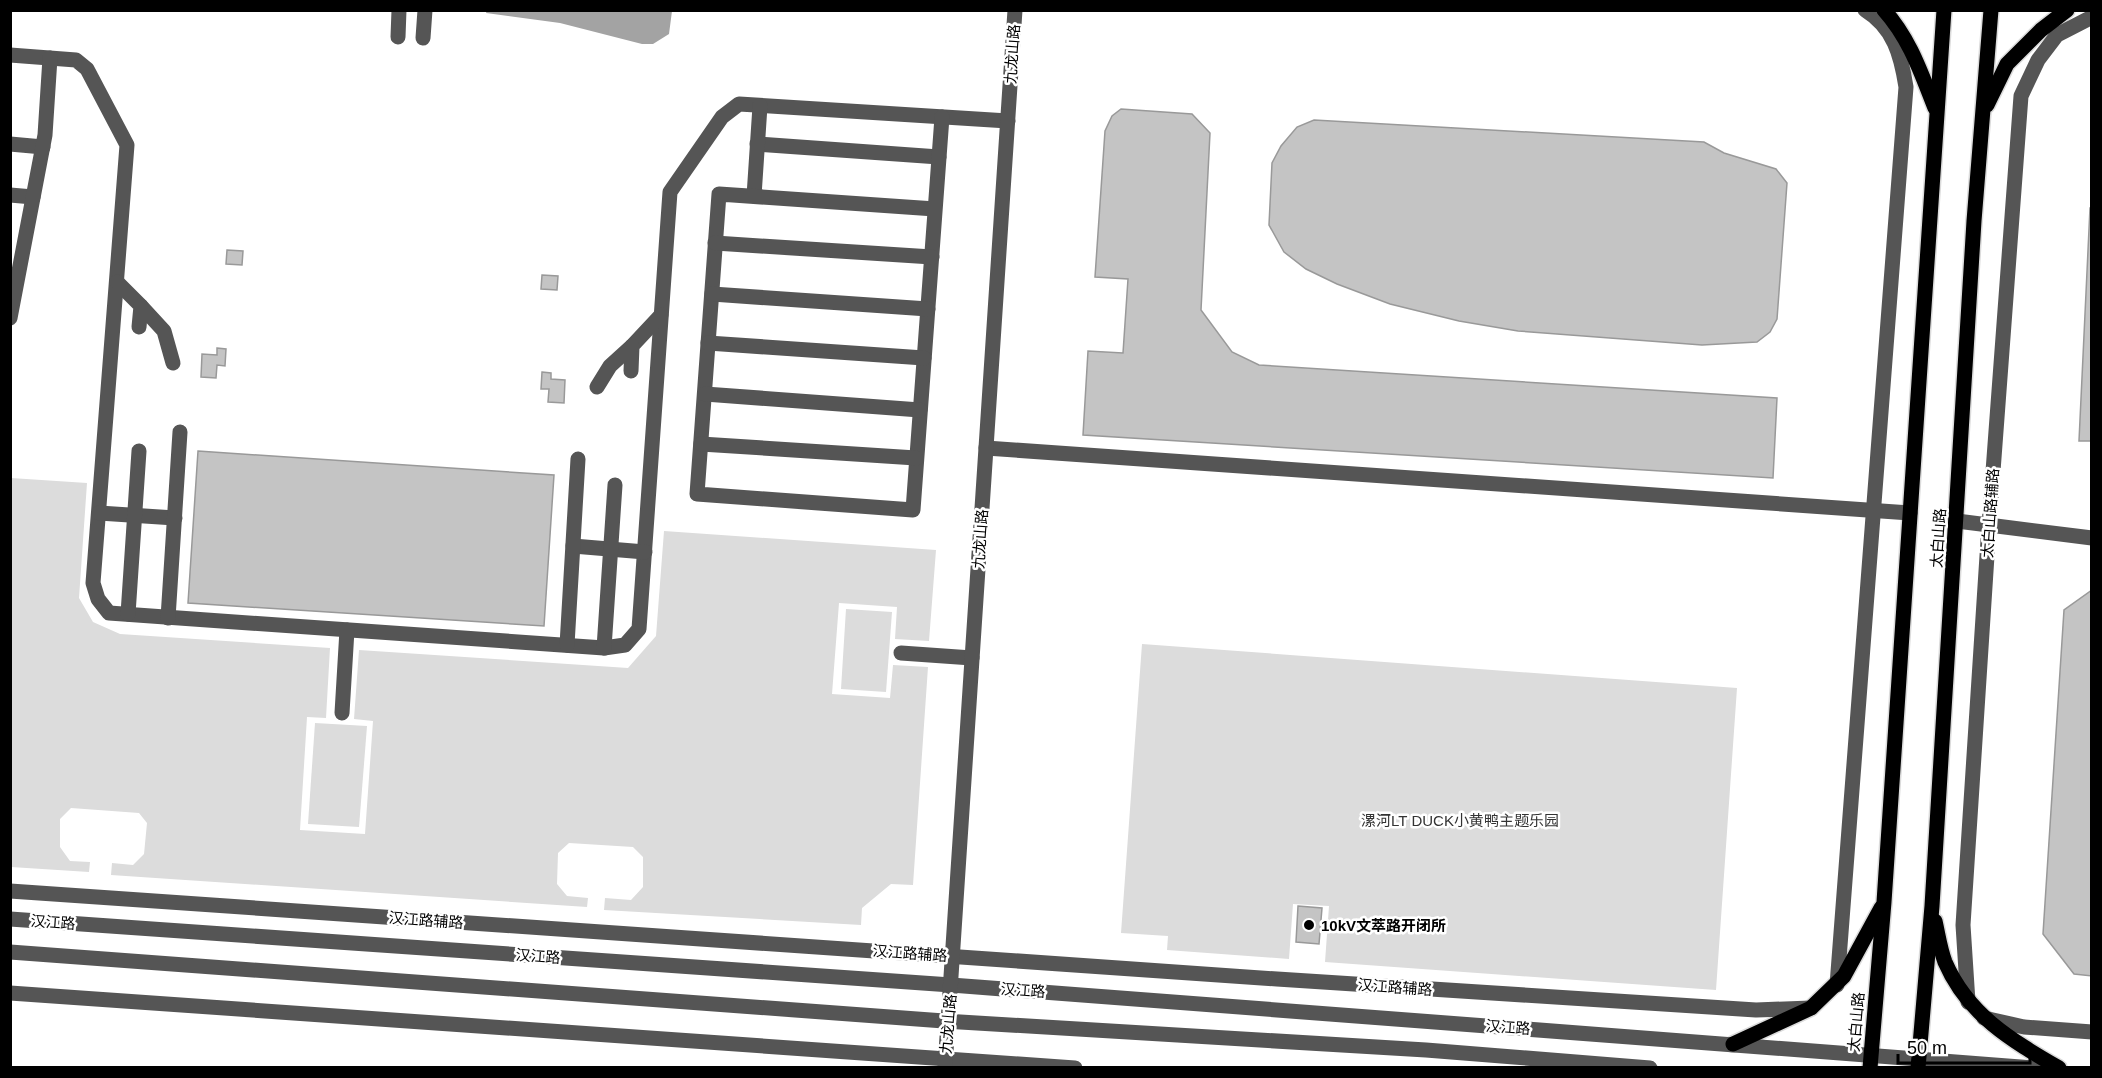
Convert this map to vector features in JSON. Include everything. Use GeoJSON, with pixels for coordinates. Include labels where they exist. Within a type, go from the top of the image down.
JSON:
{"type":"FeatureCollection","features":[{"type":"Feature","properties":{"kind":"main road","name":"太白山路"},"geometry":{"type":"LineString","coordinates":[[1871,1061],[1884,903],[1944,10]]}},
{"type":"Feature","properties":{"kind":"main road","name":"太白山路"},"geometry":{"type":"LineString","coordinates":[[1918,1063],[1932,906],[1974,221],[1991,10]]}},
{"type":"Feature","properties":{"kind":"main road"},"geometry":{"type":"LineString","coordinates":[[1983,113],[2007,64],[2041,30],[2067,10]]}},
{"type":"Feature","properties":{"kind":"main road"},"geometry":{"type":"LineString","coordinates":[[1882,15],[1896,23],[1912,49],[1937,111]]}},
{"type":"Feature","properties":{"kind":"main road"},"geometry":{"type":"LineString","coordinates":[[1733,1044],[1811,1008],[1837,985],[1884,903]]}},
{"type":"Feature","properties":{"kind":"main road"},"geometry":{"type":"LineString","coordinates":[[1932,906],[1944,961],[1968,1002],[2014,1042],[2059,1068]]}},
{"type":"Feature","properties":{"kind":"street"},"geometry":{"type":"LineString","coordinates":[[398,37],[399,10]]}},
{"type":"Feature","properties":{"kind":"street"},"geometry":{"type":"LineString","coordinates":[[423,38],[424,10]]}},
{"type":"Feature","properties":{"kind":"street","name":"九龙山路"},"geometry":{"type":"LineString","coordinates":[[945,1063],[1015,10]]}},
{"type":"Feature","properties":{"kind":"street"},"geometry":{"type":"LineString","coordinates":[[1837,985],[1906,87],[1901,55],[1882,15],[1865,10]]}},
{"type":"Feature","properties":{"kind":"street","name":"太白山路辅路"},"geometry":{"type":"LineString","coordinates":[[1968,1002],[1963,925],[1989,525],[2021,96],[2038,60],[2057,35],[2091,17]]}},
{"type":"Feature","properties":{"kind":"street"},"geometry":{"type":"LineString","coordinates":[[10,55],[76,60],[87,69],[128,145],[93,584],[98,599],[109,613],[604,648],[625,645],[639,629],[670,192],[722,117],[740,104],[1008,121]]}},
{"type":"Feature","properties":{"kind":"street"},"geometry":{"type":"LineString","coordinates":[[10,318],[17,246],[33,197],[43,147],[50,58]]}},
{"type":"Feature","properties":{"kind":"street"},"geometry":{"type":"LineString","coordinates":[[753,196],[760,106]]}},
{"type":"Feature","properties":{"kind":"street"},"geometry":{"type":"LineString","coordinates":[[935,209],[719,194],[697,494],[913,510],[942,117]]}},
{"type":"Feature","properties":{"kind":"street"},"geometry":{"type":"LineString","coordinates":[[10,144],[43,147]]}},
{"type":"Feature","properties":{"kind":"street"},"geometry":{"type":"LineString","coordinates":[[758,144],[939,157]]}},
{"type":"Feature","properties":{"kind":"street"},"geometry":{"type":"LineString","coordinates":[[10,195],[33,197]]}},
{"type":"Feature","properties":{"kind":"street"},"geometry":{"type":"LineString","coordinates":[[716,243],[932,257]]}},
{"type":"Feature","properties":{"kind":"street"},"geometry":{"type":"LineString","coordinates":[[117,282],[164,331],[173,363]]}},
{"type":"Feature","properties":{"kind":"street"},"geometry":{"type":"LineString","coordinates":[[712,294],[928,309]]}},
{"type":"Feature","properties":{"kind":"street"},"geometry":{"type":"LineString","coordinates":[[139,327],[141,306]]}},
{"type":"Feature","properties":{"kind":"street"},"geometry":{"type":"LineString","coordinates":[[597,387],[610,366],[661,315]]}},
{"type":"Feature","properties":{"kind":"street"},"geometry":{"type":"LineString","coordinates":[[708,343],[924,358]]}},
{"type":"Feature","properties":{"kind":"street"},"geometry":{"type":"LineString","coordinates":[[631,371],[632,346]]}},
{"type":"Feature","properties":{"kind":"street"},"geometry":{"type":"LineString","coordinates":[[705,394],[920,410]]}},
{"type":"Feature","properties":{"kind":"street"},"geometry":{"type":"LineString","coordinates":[[168,618],[180,432]]}},
{"type":"Feature","properties":{"kind":"street"},"geometry":{"type":"LineString","coordinates":[[701,444],[916,458]]}},
{"type":"Feature","properties":{"kind":"street"},"geometry":{"type":"LineString","coordinates":[[986,448],[1910,513]]}},
{"type":"Feature","properties":{"kind":"street"},"geometry":{"type":"LineString","coordinates":[[128,614],[139,451]]}},
{"type":"Feature","properties":{"kind":"street"},"geometry":{"type":"LineString","coordinates":[[567,645],[578,459]]}},
{"type":"Feature","properties":{"kind":"street"},"geometry":{"type":"LineString","coordinates":[[604,648],[615,485]]}},
{"type":"Feature","properties":{"kind":"street"},"geometry":{"type":"LineString","coordinates":[[99,513],[175,518]]}},
{"type":"Feature","properties":{"kind":"street"},"geometry":{"type":"LineString","coordinates":[[1957,521],[2091,538]]}},
{"type":"Feature","properties":{"kind":"street"},"geometry":{"type":"LineString","coordinates":[[573,546],[645,552]]}},
{"type":"Feature","properties":{"kind":"street"},"geometry":{"type":"LineString","coordinates":[[342,713],[347,630]]}},
{"type":"Feature","properties":{"kind":"street"},"geometry":{"type":"LineString","coordinates":[[901,654],[972,658]]}},
{"type":"Feature","properties":{"kind":"street","name":"汉江路辅路"},"geometry":{"type":"LineString","coordinates":[[10,891],[1756,1010],[1811,1008]]}},
{"type":"Feature","properties":{"kind":"street","name":"汉江路"},"geometry":{"type":"LineString","coordinates":[[10,918],[951,985],[1733,1044],[1871,1061],[2035,1068]]}},
{"type":"Feature","properties":{"kind":"street","name":"汉江路"},"geometry":{"type":"LineString","coordinates":[[10,952],[948,1021],[1426,1050],[1650,1068]]}},
{"type":"Feature","properties":{"kind":"street"},"geometry":{"type":"LineString","coordinates":[[10,993],[945,1063],[1075,1068]]}},
{"type":"Feature","properties":{"kind":"street"},"geometry":{"type":"LineString","coordinates":[[1984,1018],[2024,1027],[2091,1032]]}},
{"type":"Feature","properties":{"kind":"green space"},"geometry":{"type":"Polygon","coordinates":[[[11,478],[87,483],[79,598],[93,622],[120,634],[330,648],[326,718],[307,717],[300,830],[365,834],[373,721],[354,719],[359,650],[628,668],[656,636],[664,531],[936,550],[929,641],[895,639],[897,607],[839,603],[832,694],[890,698],[893,665],[928,667],[913,885],[891,884],[862,908],[861,925],[604,910],[605,898],[631,900],[643,887],[643,857],[633,847],[569,843],[558,853],[557,884],[567,896],[588,898],[587,907],[111,875],[112,863],[133,865],[144,854],[147,823],[139,813],[71,808],[60,819],[60,847],[70,861],[90,862],[89,872],[11,867],[11,478]]]}},
{"type":"Feature","properties":{"kind":"green space"},"geometry":{"type":"Polygon","coordinates":[[[846,609],[892,612],[886,692],[841,689],[846,609]]]}},
{"type":"Feature","properties":{"kind":"green space","name":"漯河LT DUCK小黄鸭主题乐园"},"geometry":{"type":"Polygon","coordinates":[[[1142,644],[1737,688],[1716,990],[1325,962],[1329,906],[1293,904],[1289,959],[1167,950],[1168,936],[1121,933],[1142,644]]]}},
{"type":"Feature","properties":{"kind":"green space"},"geometry":{"type":"Polygon","coordinates":[[[315,723],[367,726],[359,827],[308,824],[315,723]]]}},
{"type":"Feature","properties":{"kind":"shaded area"},"geometry":{"type":"Polygon","coordinates":[[[487,10],[672,11],[669,34],[653,44],[642,44],[560,23],[486,13],[487,10]]]}},
{"type":"Feature","properties":{"kind":"building"},"geometry":{"type":"Polygon","coordinates":[[[1121,109],[1192,114],[1210,133],[1201,310],[1232,352],[1259,365],[1777,398],[1773,478],[1083,435],[1088,351],[1123,353],[1128,279],[1095,277],[1105,131],[1112,116],[1121,109]]]}},
{"type":"Feature","properties":{"kind":"building"},"geometry":{"type":"Polygon","coordinates":[[[1314,120],[1704,142],[1724,153],[1776,169],[1787,183],[1777,319],[1770,332],[1757,342],[1702,345],[1518,331],[1459,321],[1390,304],[1337,284],[1306,269],[1284,252],[1269,225],[1272,163],[1281,146],[1297,127],[1314,120]]]}},
{"type":"Feature","properties":{"kind":"building"},"geometry":{"type":"Polygon","coordinates":[[[2090,208],[2092,208],[2092,441],[2079,441],[2090,208]]]}},
{"type":"Feature","properties":{"kind":"building"},"geometry":{"type":"Polygon","coordinates":[[[227,250],[243,251],[242,265],[226,264],[227,250]]]}},
{"type":"Feature","properties":{"kind":"building"},"geometry":{"type":"Polygon","coordinates":[[[542,275],[558,276],[557,290],[541,289],[542,275]]]}},
{"type":"Feature","properties":{"kind":"building"},"geometry":{"type":"Polygon","coordinates":[[[217,348],[226,349],[225,366],[217,365],[216,378],[201,377],[202,354],[217,355],[217,348]]]}},
{"type":"Feature","properties":{"kind":"building"},"geometry":{"type":"Polygon","coordinates":[[[542,372],[551,373],[551,379],[565,380],[564,403],[548,402],[549,389],[541,389],[542,372]]]}},
{"type":"Feature","properties":{"kind":"building"},"geometry":{"type":"Polygon","coordinates":[[[198,451],[554,475],[544,626],[188,603],[198,451]]]}},
{"type":"Feature","properties":{"kind":"building"},"geometry":{"type":"Polygon","coordinates":[[[2092,590],[2092,976],[2074,974],[2043,934],[2064,610],[2092,590]]]}},
{"type":"Feature","properties":{"kind":"building","name":"10kV文萃路开闭所"},"geometry":{"type":"Polygon","coordinates":[[[1298,906],[1322,908],[1319,944],[1296,942],[1298,906]]]}},
{"type":"Feature","properties":{"kind":"place","name":"10kV文萃路开闭所"},"geometry":{"type":"Point","coordinates":[1309,925]}}]}
